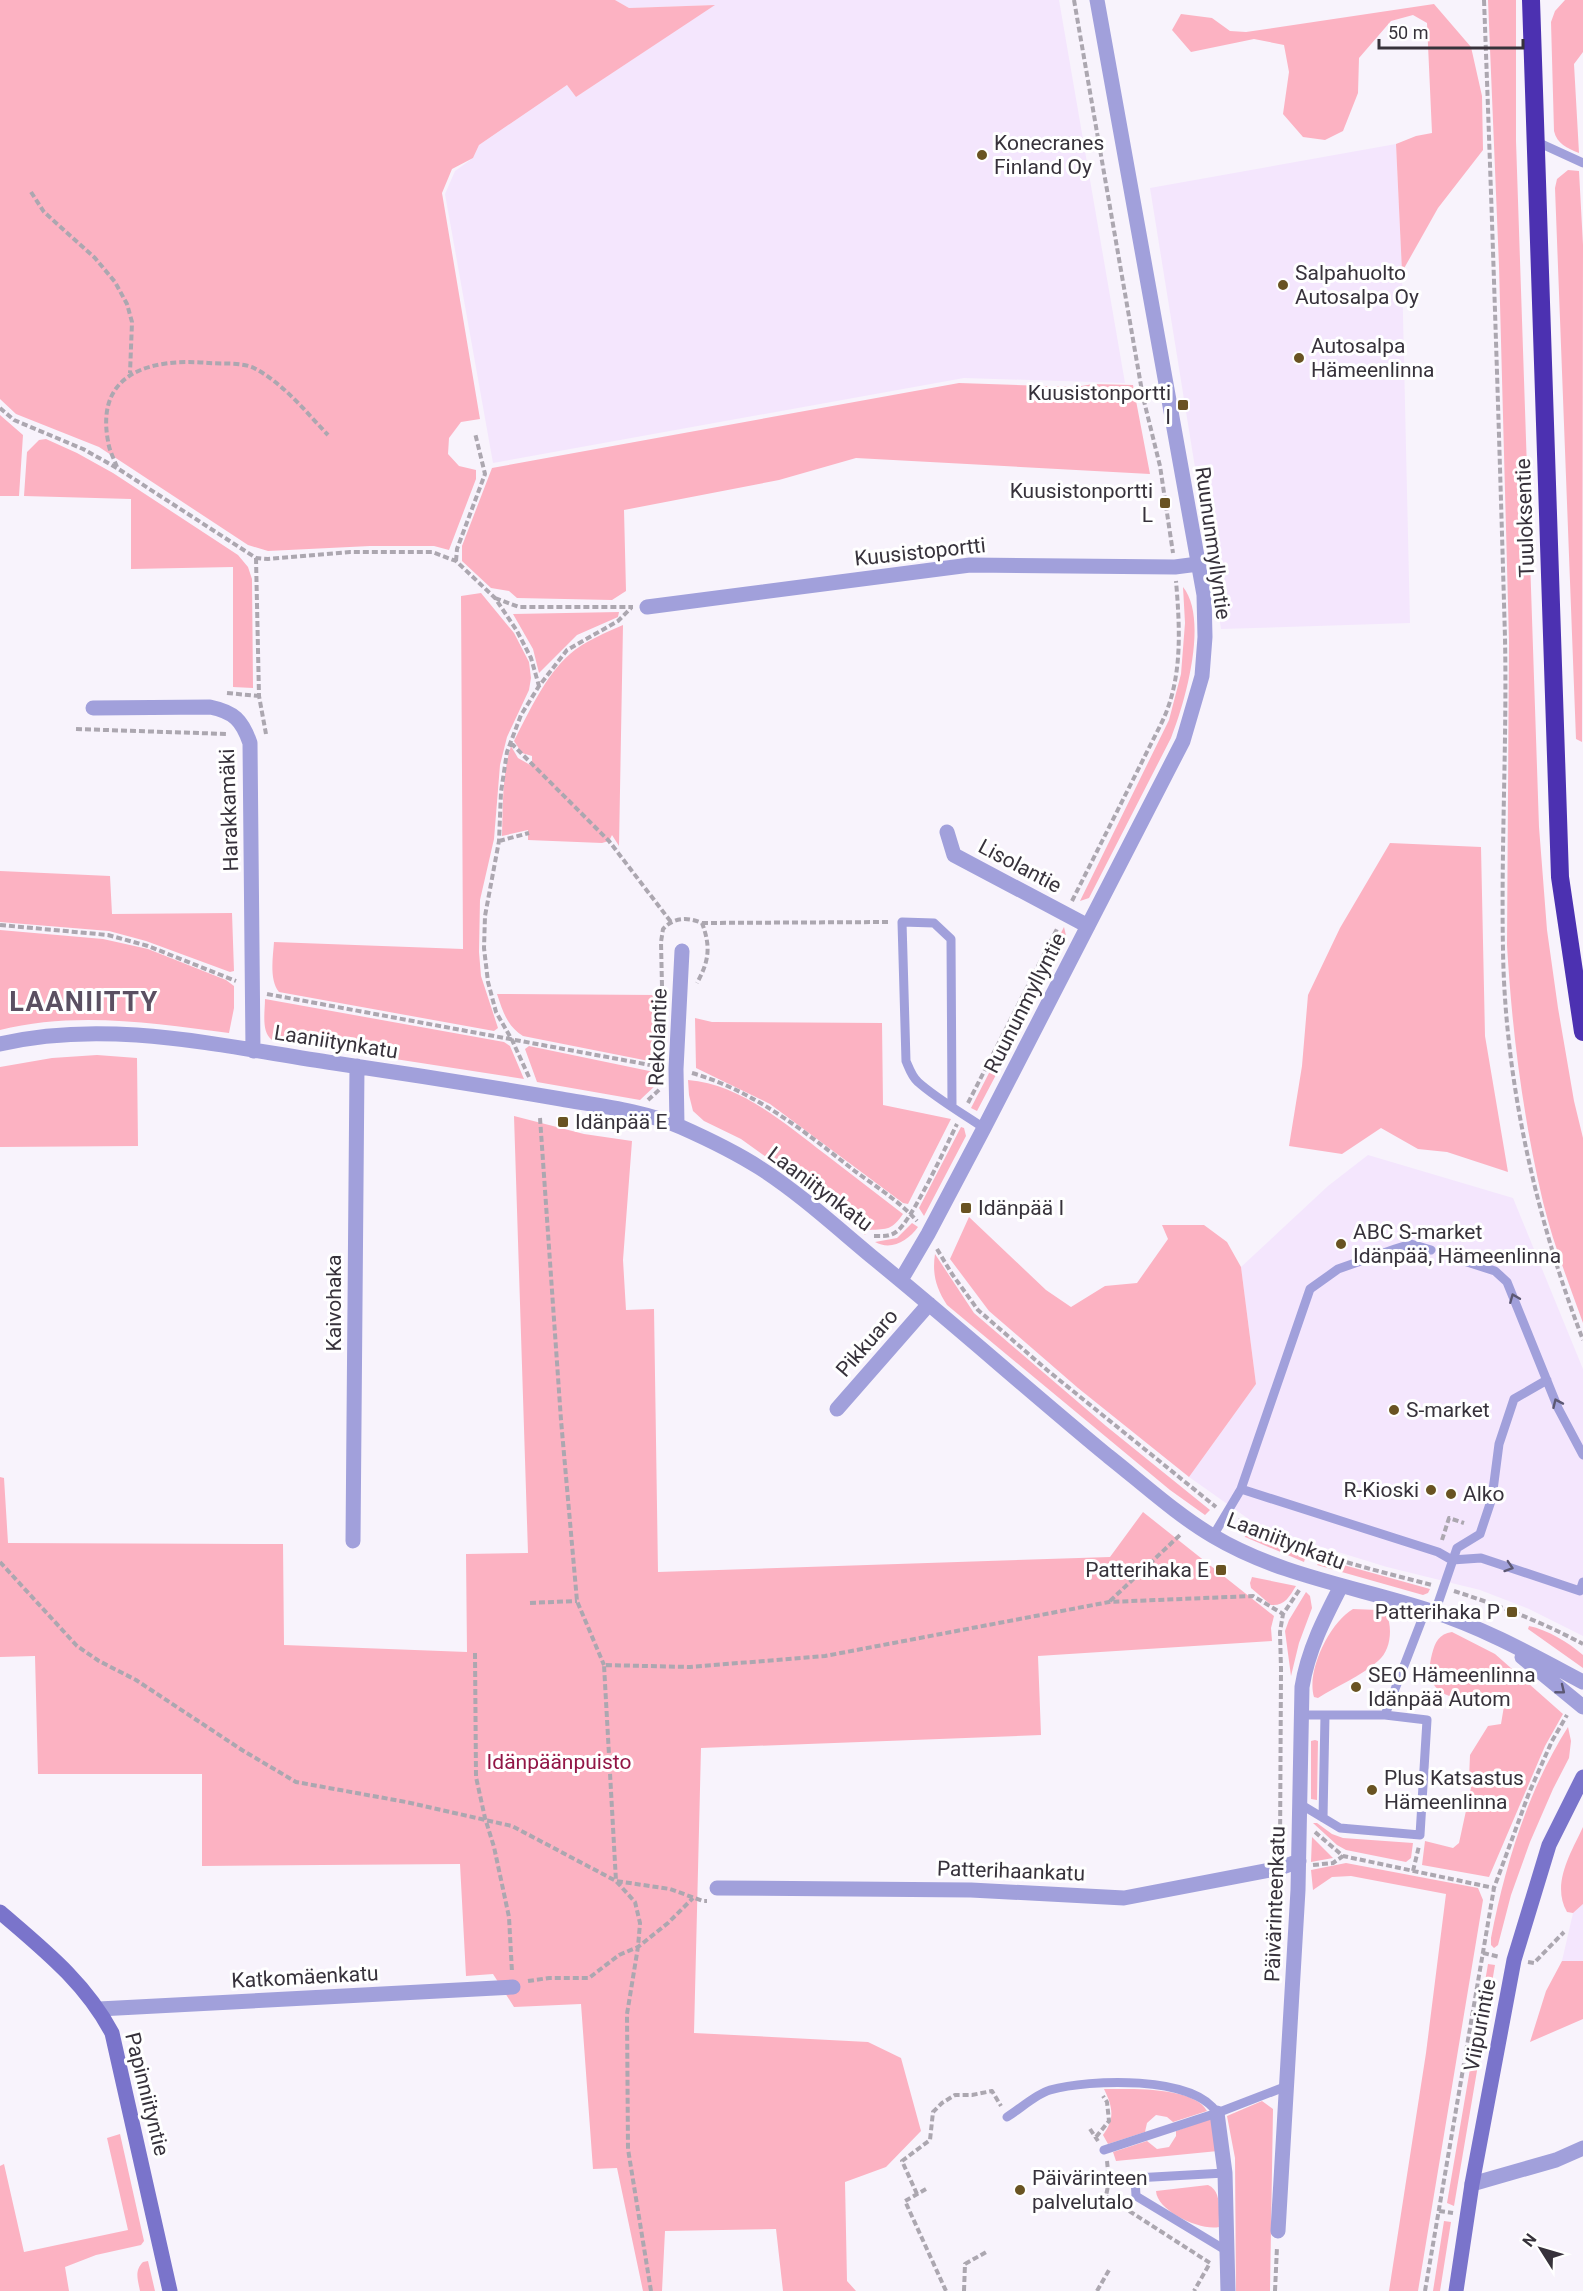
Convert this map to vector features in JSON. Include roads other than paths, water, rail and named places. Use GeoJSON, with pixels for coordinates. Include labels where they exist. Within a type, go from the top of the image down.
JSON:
{"type":"FeatureCollection","features":[{"type":"Feature","properties":{"kind":"highway","name":"Tuuloksentie"},"geometry":{"type":"LineString","coordinates":[[1531,0],[1560,877],[1583,1032]]}},
{"type":"Feature","properties":{"kind":"main road","name":"Viipurintie"},"geometry":{"type":"LineString","coordinates":[[1456,2291],[1472,2184],[1514,1960],[1549,1845],[1583,1777]]}},
{"type":"Feature","properties":{"kind":"main road","name":"Papinniityntie"},"geometry":{"type":"LineString","coordinates":[[0,1912],[85,1990],[99,2009],[114,2041],[170,2291]]}},
{"type":"Feature","properties":{"kind":"street","name":"Ruununmyllyntie"},"geometry":{"type":"LineString","coordinates":[[901,1280],[984,1128],[1183,741],[1202,676],[1205,637],[1204,596],[1097,0]]}},
{"type":"Feature","properties":{"kind":"street","name":"Kuusistoportti"},"geometry":{"type":"LineString","coordinates":[[640,607],[970,565],[1175,567],[1198,564]]}},
{"type":"Feature","properties":{"kind":"street","name":"Harakkamäki"},"geometry":{"type":"LineString","coordinates":[[93,708],[210,707],[226,711],[238,719],[247,734],[250,743],[253,1051]]}},
{"type":"Feature","properties":{"kind":"street","name":"Lisolantie"},"geometry":{"type":"LineString","coordinates":[[947,832],[954,855],[1088,926]]}},
{"type":"Feature","properties":{"kind":"street","name":"Rekolantie"},"geometry":{"type":"LineString","coordinates":[[677,1125],[676,1069],[682,951]]}},
{"type":"Feature","properties":{"kind":"street","name":"Laaniitynkatu"},"geometry":{"type":"LineString","coordinates":[[0,1044],[27,1038],[106,1034],[184,1040],[532,1094],[622,1110],[677,1125],[762,1169],[901,1280],[1055,1413],[1152,1491],[1213,1536],[1268,1562],[1468,1624],[1583,1682]]}},
{"type":"Feature","properties":{"kind":"street","name":"Kaivohaka"},"geometry":{"type":"LineString","coordinates":[[353,1541],[357,1066]]}},
{"type":"Feature","properties":{"kind":"street","name":"Pikkuaro"},"geometry":{"type":"LineString","coordinates":[[837,1409],[929,1304]]}},
{"type":"Feature","properties":{"kind":"street","name":"Päivärinteenkatu"},"geometry":{"type":"LineString","coordinates":[[1278,2231],[1299,1864],[1302,1687],[1306,1660],[1320,1626],[1341,1586]]}},
{"type":"Feature","properties":{"kind":"street","name":"Laaniitynkatu"},"geometry":{"type":"LineString","coordinates":[[1509,1645],[1579,1704]]}},
{"type":"Feature","properties":{"kind":"street","name":"Patterihaankatu"},"geometry":{"type":"LineString","coordinates":[[717,1888],[971,1890],[1124,1898],[1299,1864]]}},
{"type":"Feature","properties":{"kind":"street","name":"Katkomäenkatu"},"geometry":{"type":"LineString","coordinates":[[99,2009],[513,1987]]}},
{"type":"Feature","properties":{"kind":"street"},"geometry":{"type":"LineString","coordinates":[[1217,2114],[1225,2172],[1228,2291]]}},
{"type":"Feature","properties":{"kind":"street"},"geometry":{"type":"LineString","coordinates":[[1472,2184],[1556,2160],[1583,2148]]}},
{"type":"Feature","properties":{"kind":"lane"},"geometry":{"type":"LineString","coordinates":[[1535,141],[1583,163]]}},
{"type":"Feature","properties":{"kind":"lane"},"geometry":{"type":"LineString","coordinates":[[952,1106],[951,939],[934,923],[902,922],[906,1061],[916,1080],[952,1106],[984,1128]]}},
{"type":"Feature","properties":{"kind":"lane"},"geometry":{"type":"LineString","coordinates":[[1213,1536],[1241,1489],[1310,1289],[1338,1269],[1411,1244],[1431,1250]]}},
{"type":"Feature","properties":{"kind":"lane"},"geometry":{"type":"LineString","coordinates":[[1464,1261],[1494,1271],[1507,1282],[1558,1408],[1583,1455]]}},
{"type":"Feature","properties":{"kind":"lane"},"geometry":{"type":"LineString","coordinates":[[1385,1715],[1457,1548],[1480,1534],[1492,1498],[1499,1444],[1514,1399],[1547,1380]]}},
{"type":"Feature","properties":{"kind":"lane"},"geometry":{"type":"LineString","coordinates":[[1241,1489],[1438,1552],[1452,1560],[1481,1558],[1580,1591],[1583,1582]]}},
{"type":"Feature","properties":{"kind":"lane"},"geometry":{"type":"LineString","coordinates":[[1300,1804],[1340,1828],[1420,1835],[1427,1720],[1385,1715],[1301,1715]]}},
{"type":"Feature","properties":{"kind":"lane"},"geometry":{"type":"LineString","coordinates":[[1323,1818],[1326,1715]]}},
{"type":"Feature","properties":{"kind":"lane"},"geometry":{"type":"LineString","coordinates":[[1007,2117],[1048,2090],[1097,2083],[1168,2086],[1193,2092],[1205,2100],[1217,2114]]}},
{"type":"Feature","properties":{"kind":"lane"},"geometry":{"type":"LineString","coordinates":[[1104,2150],[1217,2114],[1287,2086]]}},
{"type":"Feature","properties":{"kind":"lane"},"geometry":{"type":"LineString","coordinates":[[1225,2172],[1135,2178],[1136,2196],[1227,2252]]}},
{"type":"Feature","properties":{"kind":"place","name":"Konecranes Finland Oy"},"geometry":{"type":"Point","coordinates":[982,155]}},
{"type":"Feature","properties":{"kind":"place","name":"Salpahuolto Autosalpa Oy"},"geometry":{"type":"Point","coordinates":[1283,285]}},
{"type":"Feature","properties":{"kind":"place","name":"Autosalpa Hämeenlinna"},"geometry":{"type":"Point","coordinates":[1299,358]}},
{"type":"Feature","properties":{"kind":"place","name":"Kuusistonportti I"},"geometry":{"type":"Point","coordinates":[1183,405]}},
{"type":"Feature","properties":{"kind":"place","name":"Kuusistonportti L"},"geometry":{"type":"Point","coordinates":[1165,503]}},
{"type":"Feature","properties":{"kind":"place","name":"Idänpää E"},"geometry":{"type":"Point","coordinates":[563,1122]}},
{"type":"Feature","properties":{"kind":"place","name":"Idänpää I"},"geometry":{"type":"Point","coordinates":[966,1208]}},
{"type":"Feature","properties":{"kind":"place","name":"ABC S-market Idänpää, Hämeenlinna"},"geometry":{"type":"Point","coordinates":[1341,1244]}},
{"type":"Feature","properties":{"kind":"place","name":"S-market"},"geometry":{"type":"Point","coordinates":[1394,1410]}},
{"type":"Feature","properties":{"kind":"place","name":"R-Kioski"},"geometry":{"type":"Point","coordinates":[1431,1490]}},
{"type":"Feature","properties":{"kind":"place","name":"Alko"},"geometry":{"type":"Point","coordinates":[1451,1494]}},
{"type":"Feature","properties":{"kind":"place","name":"Patterihaka E"},"geometry":{"type":"Point","coordinates":[1221,1570]}},
{"type":"Feature","properties":{"kind":"place","name":"Patterihaka P"},"geometry":{"type":"Point","coordinates":[1512,1612]}},
{"type":"Feature","properties":{"kind":"place","name":"SEO Hämeenlinna Idänpää Autom"},"geometry":{"type":"Point","coordinates":[1356,1687]}},
{"type":"Feature","properties":{"kind":"place","name":"Plus Katsastus Hämeenlinna"},"geometry":{"type":"Point","coordinates":[1372,1790]}},
{"type":"Feature","properties":{"kind":"place","name":"Päivärinteen palvelutalo"},"geometry":{"type":"Point","coordinates":[1020,2190]}},
{"type":"Feature","properties":{"kind":"district","name":"LAANIITTY"},"geometry":{"type":"Point","coordinates":[84,1002]}},
{"type":"Feature","properties":{"kind":"park label","name":"Idänpäänpuisto"},"geometry":{"type":"Point","coordinates":[559,1762]}}]}
